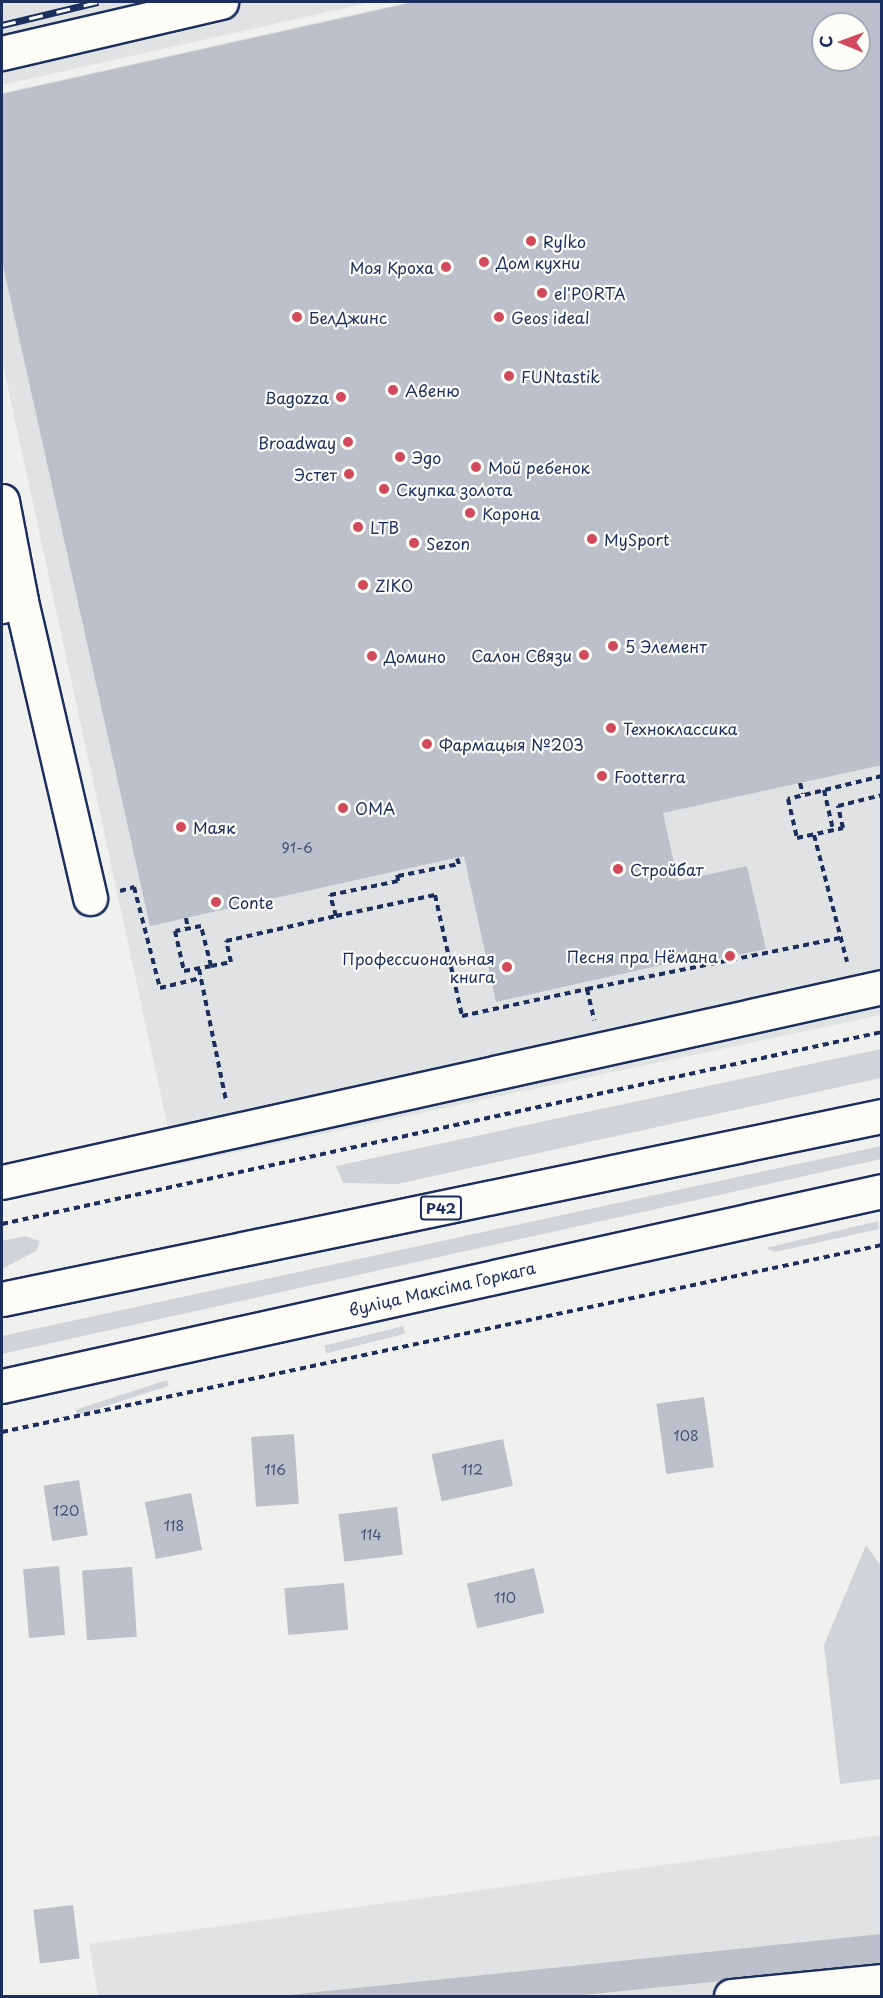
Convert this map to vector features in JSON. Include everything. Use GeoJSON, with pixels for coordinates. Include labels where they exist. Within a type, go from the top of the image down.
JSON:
{"type":"FeatureCollection","features":[{"type":"Feature","properties":{"kind":"main road"},"geometry":{"type":"LineString","coordinates":[[2,53],[221,2]]}},
{"type":"Feature","properties":{"kind":"main road"},"geometry":{"type":"LineString","coordinates":[[2,501],[11,604],[90,898]]}},
{"type":"Feature","properties":{"kind":"main road"},"geometry":{"type":"LineString","coordinates":[[2,1182],[882,987]]}},
{"type":"Feature","properties":{"kind":"main road","name":"Р42"},"geometry":{"type":"LineString","coordinates":[[2,1299],[882,1116]]}},
{"type":"Feature","properties":{"kind":"main road","name":"вуліца Максіма Горкага"},"geometry":{"type":"LineString","coordinates":[[2,1386],[882,1191]]}},
{"type":"Feature","properties":{"kind":"main road"},"geometry":{"type":"LineString","coordinates":[[731,1996],[882,1981]]}},
{"type":"Feature","properties":{"kind":"path"},"geometry":{"type":"LineString","coordinates":[[882,776],[788,799],[797,838],[843,828],[838,806],[882,795]]}},
{"type":"Feature","properties":{"kind":"path"},"geometry":{"type":"LineString","coordinates":[[800,783],[803,794]]}},
{"type":"Feature","properties":{"kind":"path"},"geometry":{"type":"LineString","coordinates":[[824,790],[833,830]]}},
{"type":"Feature","properties":{"kind":"path"},"geometry":{"type":"LineString","coordinates":[[211,966],[201,926],[175,931],[184,971],[199,969],[231,962],[226,941],[435,896],[462,1016],[841,938],[814,835]]}},
{"type":"Feature","properties":{"kind":"path"},"geometry":{"type":"LineString","coordinates":[[336,916],[330,895],[398,881],[397,874],[459,864],[457,858]]}},
{"type":"Feature","properties":{"kind":"path"},"geometry":{"type":"LineString","coordinates":[[90,898],[134,887],[160,988],[201,978]]}},
{"type":"Feature","properties":{"kind":"path"},"geometry":{"type":"LineString","coordinates":[[186,918],[188,928]]}},
{"type":"Feature","properties":{"kind":"path"},"geometry":{"type":"LineString","coordinates":[[199,969],[240,1172]]}},
{"type":"Feature","properties":{"kind":"path"},"geometry":{"type":"LineString","coordinates":[[587,989],[610,1091]]}},
{"type":"Feature","properties":{"kind":"path"},"geometry":{"type":"LineString","coordinates":[[2,1224],[882,1032]]}},
{"type":"Feature","properties":{"kind":"path"},"geometry":{"type":"LineString","coordinates":[[2,1432],[882,1245]]}},
{"type":"Feature","properties":{"kind":"shaded area"},"geometry":{"type":"Polygon","coordinates":[[[2,2],[372,2],[2,85],[2,2]]]}},
{"type":"Feature","properties":{"kind":"shaded area","name":"Корона"},"geometry":{"type":"Polygon","coordinates":[[[409,2],[881,2],[881,1015],[176,1165],[2,360],[2,93],[409,2]]]}},
{"type":"Feature","properties":{"kind":"shaded area"},"geometry":{"type":"Polygon","coordinates":[[[881,1049],[881,1078],[397,1184],[343,1183],[336,1166],[881,1049]]]}},
{"type":"Feature","properties":{"kind":"shaded area"},"geometry":{"type":"Polygon","coordinates":[[[881,1146],[881,1159],[2,1354],[2,1336],[881,1146]]]}},
{"type":"Feature","properties":{"kind":"shaded area"},"geometry":{"type":"Polygon","coordinates":[[[878,1221],[879,1229],[775,1252],[766,1248],[878,1221]]]}},
{"type":"Feature","properties":{"kind":"shaded area"},"geometry":{"type":"Polygon","coordinates":[[[25,1236],[40,1241],[36,1251],[2,1269],[2,1241],[25,1236]]]}},
{"type":"Feature","properties":{"kind":"shaded area"},"geometry":{"type":"Polygon","coordinates":[[[403,1326],[405,1334],[326,1353],[324,1346],[403,1326]]]}},
{"type":"Feature","properties":{"kind":"shaded area"},"geometry":{"type":"Polygon","coordinates":[[[167,1380],[169,1386],[78,1415],[76,1410],[167,1380]]]}},
{"type":"Feature","properties":{"kind":"shaded area"},"geometry":{"type":"Polygon","coordinates":[[[866,1545],[881,1566],[881,1779],[840,1784],[824,1645],[866,1545]]]}},
{"type":"Feature","properties":{"kind":"shaded area"},"geometry":{"type":"Polygon","coordinates":[[[881,1835],[881,1996],[98,1996],[89,1944],[881,1835]]]}},
{"type":"Feature","properties":{"kind":"building","name":"Корона"},"geometry":{"type":"Polygon","coordinates":[[[414,2],[882,2],[882,765],[663,813],[678,881],[747,866],[766,949],[694,964],[693,958],[496,1002],[464,856],[150,926],[2,261],[2,94],[414,2]]]}},
{"type":"Feature","properties":{"kind":"building"},"geometry":{"type":"Polygon","coordinates":[[[704,1397],[714,1467],[666,1474],[656,1404],[704,1397]]]}},
{"type":"Feature","properties":{"kind":"building"},"geometry":{"type":"Polygon","coordinates":[[[294,1434],[299,1504],[256,1507],[251,1437],[294,1434]]]}},
{"type":"Feature","properties":{"kind":"building"},"geometry":{"type":"Polygon","coordinates":[[[503,1439],[513,1486],[442,1501],[432,1454],[503,1439]]]}},
{"type":"Feature","properties":{"kind":"building"},"geometry":{"type":"Polygon","coordinates":[[[79,1480],[88,1535],[52,1541],[43,1486],[79,1480]]]}},
{"type":"Feature","properties":{"kind":"building"},"geometry":{"type":"Polygon","coordinates":[[[191,1493],[202,1550],[156,1559],[145,1502],[191,1493]]]}},
{"type":"Feature","properties":{"kind":"building"},"geometry":{"type":"Polygon","coordinates":[[[397,1507],[403,1555],[344,1562],[338,1514],[397,1507]]]}},
{"type":"Feature","properties":{"kind":"building"},"geometry":{"type":"Polygon","coordinates":[[[59,1566],[65,1635],[29,1638],[23,1569],[59,1566]]]}},
{"type":"Feature","properties":{"kind":"building"},"geometry":{"type":"Polygon","coordinates":[[[132,1567],[137,1637],[87,1640],[82,1570],[132,1567]]]}},
{"type":"Feature","properties":{"kind":"building"},"geometry":{"type":"Polygon","coordinates":[[[534,1568],[544,1613],[477,1628],[467,1584],[534,1568]]]}},
{"type":"Feature","properties":{"kind":"building"},"geometry":{"type":"Polygon","coordinates":[[[344,1583],[348,1630],[288,1635],[284,1588],[344,1583]]]}},
{"type":"Feature","properties":{"kind":"building"},"geometry":{"type":"Polygon","coordinates":[[[73,1905],[80,1959],[40,1963],[33,1910],[73,1905]]]}},
{"type":"Feature","properties":{"kind":"building"},"geometry":{"type":"Polygon","coordinates":[[[882,1934],[882,1965],[573,1996],[279,1996],[882,1934]]]}},
{"type":"Feature","properties":{"kind":"railway"},"geometry":{"type":"LineString","coordinates":[[2,25],[98,2]]}},
{"type":"Feature","properties":{"kind":"place","name":"Rylko"},"geometry":{"type":"Point","coordinates":[531,241]}},
{"type":"Feature","properties":{"kind":"place","name":"Дом кухни"},"geometry":{"type":"Point","coordinates":[484,262]}},
{"type":"Feature","properties":{"kind":"place","name":"Моя Кроха"},"geometry":{"type":"Point","coordinates":[446,267]}},
{"type":"Feature","properties":{"kind":"place","name":"el'PORTA"},"geometry":{"type":"Point","coordinates":[542,293]}},
{"type":"Feature","properties":{"kind":"place","name":"БелДжинс"},"geometry":{"type":"Point","coordinates":[297,317]}},
{"type":"Feature","properties":{"kind":"place","name":"Geos ideal"},"geometry":{"type":"Point","coordinates":[499,317]}},
{"type":"Feature","properties":{"kind":"place","name":"FUNtastik"},"geometry":{"type":"Point","coordinates":[509,376]}},
{"type":"Feature","properties":{"kind":"place","name":"Авеню"},"geometry":{"type":"Point","coordinates":[393,390]}},
{"type":"Feature","properties":{"kind":"place","name":"Bagozza"},"geometry":{"type":"Point","coordinates":[341,397]}},
{"type":"Feature","properties":{"kind":"place","name":"Broadway"},"geometry":{"type":"Point","coordinates":[348,442]}},
{"type":"Feature","properties":{"kind":"place","name":"Эgo"},"geometry":{"type":"Point","coordinates":[400,457]}},
{"type":"Feature","properties":{"kind":"place","name":"Мой ребенок"},"geometry":{"type":"Point","coordinates":[476,467]}},
{"type":"Feature","properties":{"kind":"place","name":"Эстет"},"geometry":{"type":"Point","coordinates":[349,474]}},
{"type":"Feature","properties":{"kind":"place","name":"Скупка золота"},"geometry":{"type":"Point","coordinates":[384,489]}},
{"type":"Feature","properties":{"kind":"place","name":"Корона"},"geometry":{"type":"Point","coordinates":[470,513]}},
{"type":"Feature","properties":{"kind":"place","name":"LTB"},"geometry":{"type":"Point","coordinates":[358,527]}},
{"type":"Feature","properties":{"kind":"place","name":"MySport"},"geometry":{"type":"Point","coordinates":[592,539]}},
{"type":"Feature","properties":{"kind":"place","name":"Sezon"},"geometry":{"type":"Point","coordinates":[414,543]}},
{"type":"Feature","properties":{"kind":"place","name":"ZIKO"},"geometry":{"type":"Point","coordinates":[363,585]}},
{"type":"Feature","properties":{"kind":"place","name":"5 Элемент"},"geometry":{"type":"Point","coordinates":[613,646]}},
{"type":"Feature","properties":{"kind":"place","name":"Салон Связи"},"geometry":{"type":"Point","coordinates":[584,655]}},
{"type":"Feature","properties":{"kind":"place","name":"Домино"},"geometry":{"type":"Point","coordinates":[372,656]}},
{"type":"Feature","properties":{"kind":"place","name":"Техноклассика"},"geometry":{"type":"Point","coordinates":[611,728]}},
{"type":"Feature","properties":{"kind":"place","name":"Фармацыя №203"},"geometry":{"type":"Point","coordinates":[427,744]}},
{"type":"Feature","properties":{"kind":"place","name":"Footterra"},"geometry":{"type":"Point","coordinates":[602,776]}},
{"type":"Feature","properties":{"kind":"place","name":"ОМА"},"geometry":{"type":"Point","coordinates":[343,808]}},
{"type":"Feature","properties":{"kind":"place","name":"Маяк"},"geometry":{"type":"Point","coordinates":[181,827]}},
{"type":"Feature","properties":{"kind":"place","name":"Стройбат"},"geometry":{"type":"Point","coordinates":[618,869]}},
{"type":"Feature","properties":{"kind":"place","name":"Conte"},"geometry":{"type":"Point","coordinates":[216,902]}},
{"type":"Feature","properties":{"kind":"place","name":"Песня пра Нёмана"},"geometry":{"type":"Point","coordinates":[730,956]}},
{"type":"Feature","properties":{"kind":"place","name":"Профессиональная книга"},"geometry":{"type":"Point","coordinates":[507,967]}}]}
